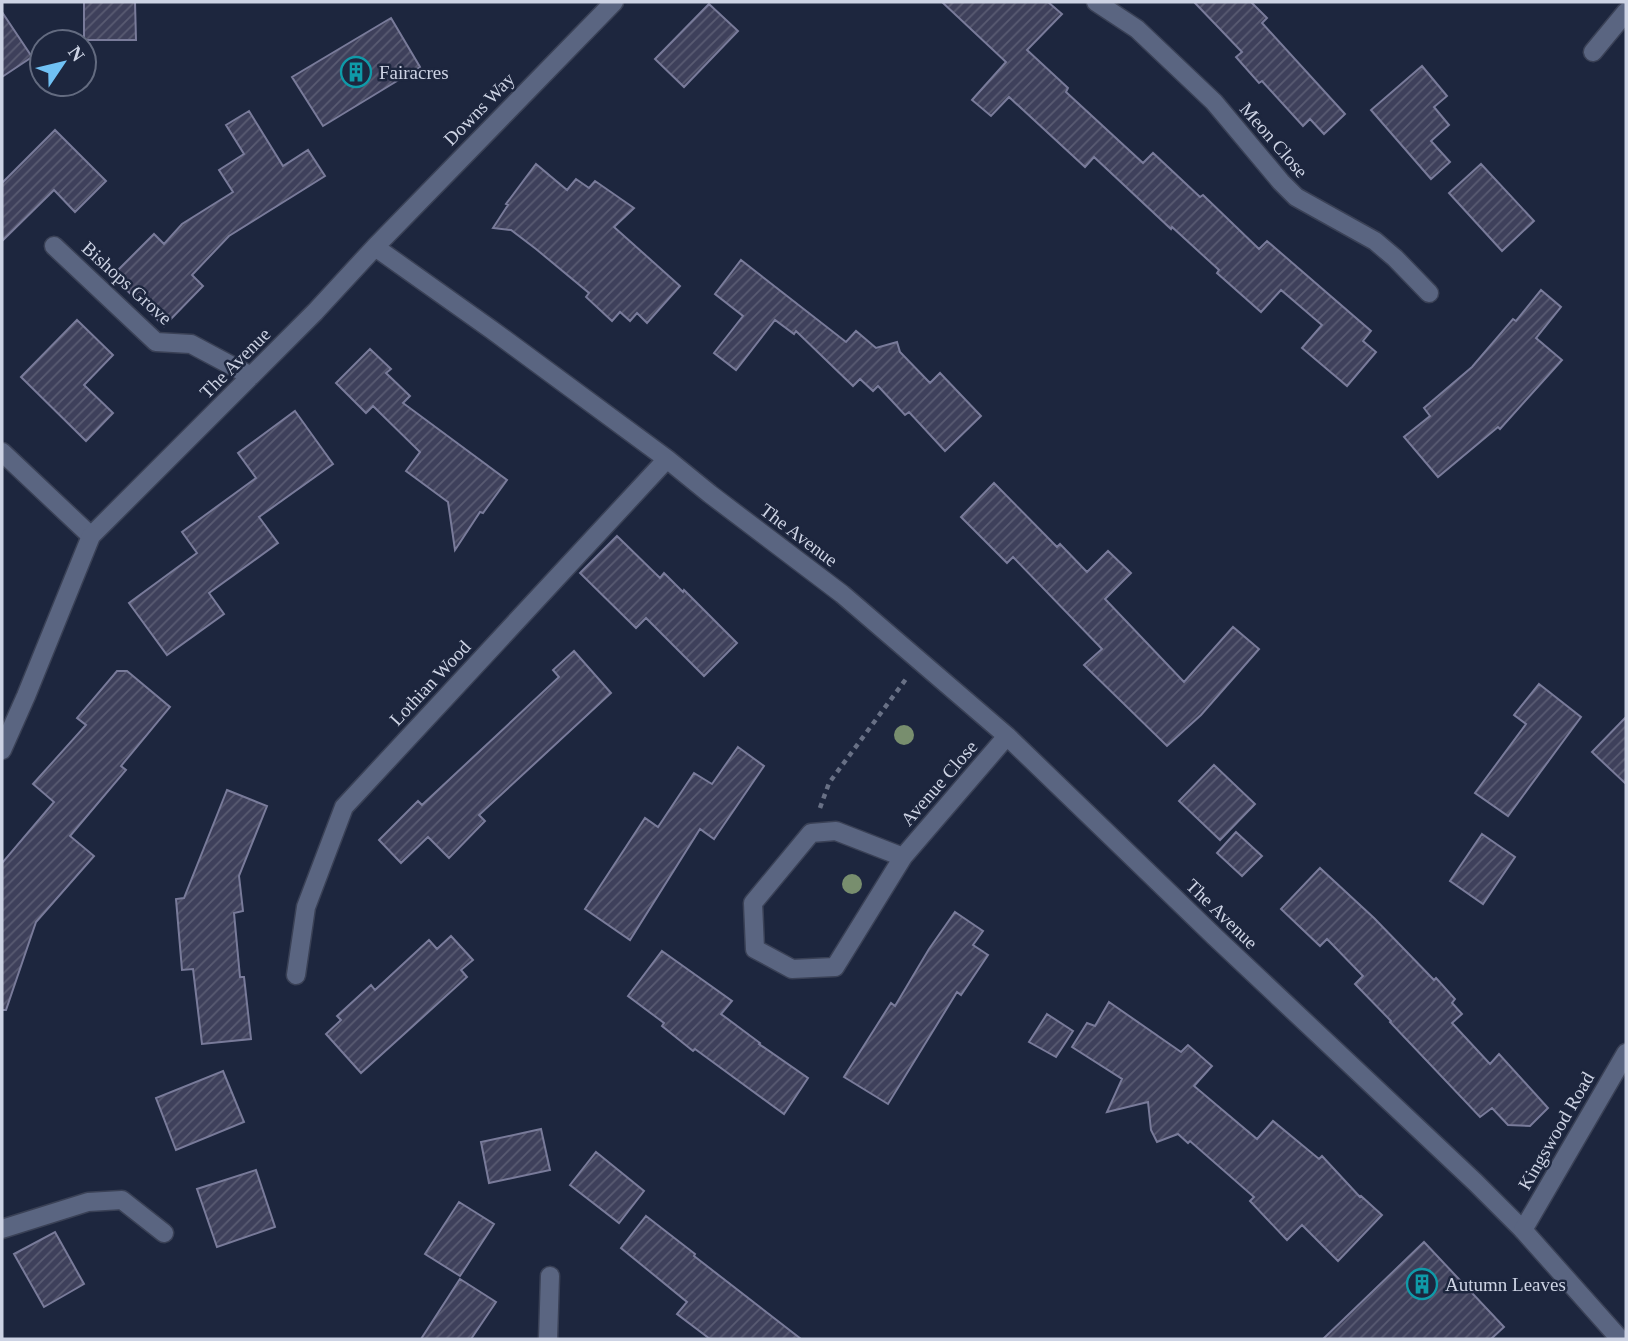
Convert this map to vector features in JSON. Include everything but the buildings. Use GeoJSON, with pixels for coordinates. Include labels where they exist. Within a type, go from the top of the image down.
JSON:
{"type":"FeatureCollection","features":[{"type":"Feature","properties":{"kind":"street","name":"Downs Way"},"geometry":{"type":"LineString","coordinates":[[375,247],[614,2]]}},
{"type":"Feature","properties":{"kind":"street","name":"Meon Close"},"geometry":{"type":"LineString","coordinates":[[1097,2],[1137,29],[1214,102],[1296,197],[1376,241],[1429,293]]}},
{"type":"Feature","properties":{"kind":"street"},"geometry":{"type":"LineString","coordinates":[[1593,52],[1626,12]]}},
{"type":"Feature","properties":{"kind":"street","name":"Bishops Grove"},"geometry":{"type":"LineString","coordinates":[[54,246],[156,342],[191,344],[251,376]]}},
{"type":"Feature","properties":{"kind":"street","name":"The Avenue"},"geometry":{"type":"LineString","coordinates":[[2,750],[91,537],[315,312],[375,247],[667,459],[842,594],[1007,736],[1475,1182],[1523,1230],[1620,1339]]}},
{"type":"Feature","properties":{"kind":"street"},"geometry":{"type":"LineString","coordinates":[[2,452],[91,537]]}},
{"type":"Feature","properties":{"kind":"street","name":"Lothian Wood"},"geometry":{"type":"LineString","coordinates":[[296,975],[306,907],[344,807],[667,459]]}},
{"type":"Feature","properties":{"kind":"street","name":"Avenue Close"},"geometry":{"type":"LineString","coordinates":[[903,857],[836,831],[811,833],[753,903],[755,949],[792,969],[835,967],[903,857],[1007,736]]}},
{"type":"Feature","properties":{"kind":"street","name":"Kingswood Road"},"geometry":{"type":"LineString","coordinates":[[1523,1230],[1626,1052]]}},
{"type":"Feature","properties":{"kind":"street"},"geometry":{"type":"LineString","coordinates":[[2,1229],[88,1202],[122,1200],[164,1233]]}},
{"type":"Feature","properties":{"kind":"street"},"geometry":{"type":"LineString","coordinates":[[548,1339],[550,1276]]}},
{"type":"Feature","properties":{"kind":"path"},"geometry":{"type":"LineString","coordinates":[[811,833],[829,783],[919,661]]}},
{"type":"Feature","properties":{"kind":"place","name":"Fairacres"},"geometry":{"type":"Point","coordinates":[356,72]}},
{"type":"Feature","properties":{"kind":"place","name":"Autumn Leaves"},"geometry":{"type":"Point","coordinates":[1422,1284]}}]}
